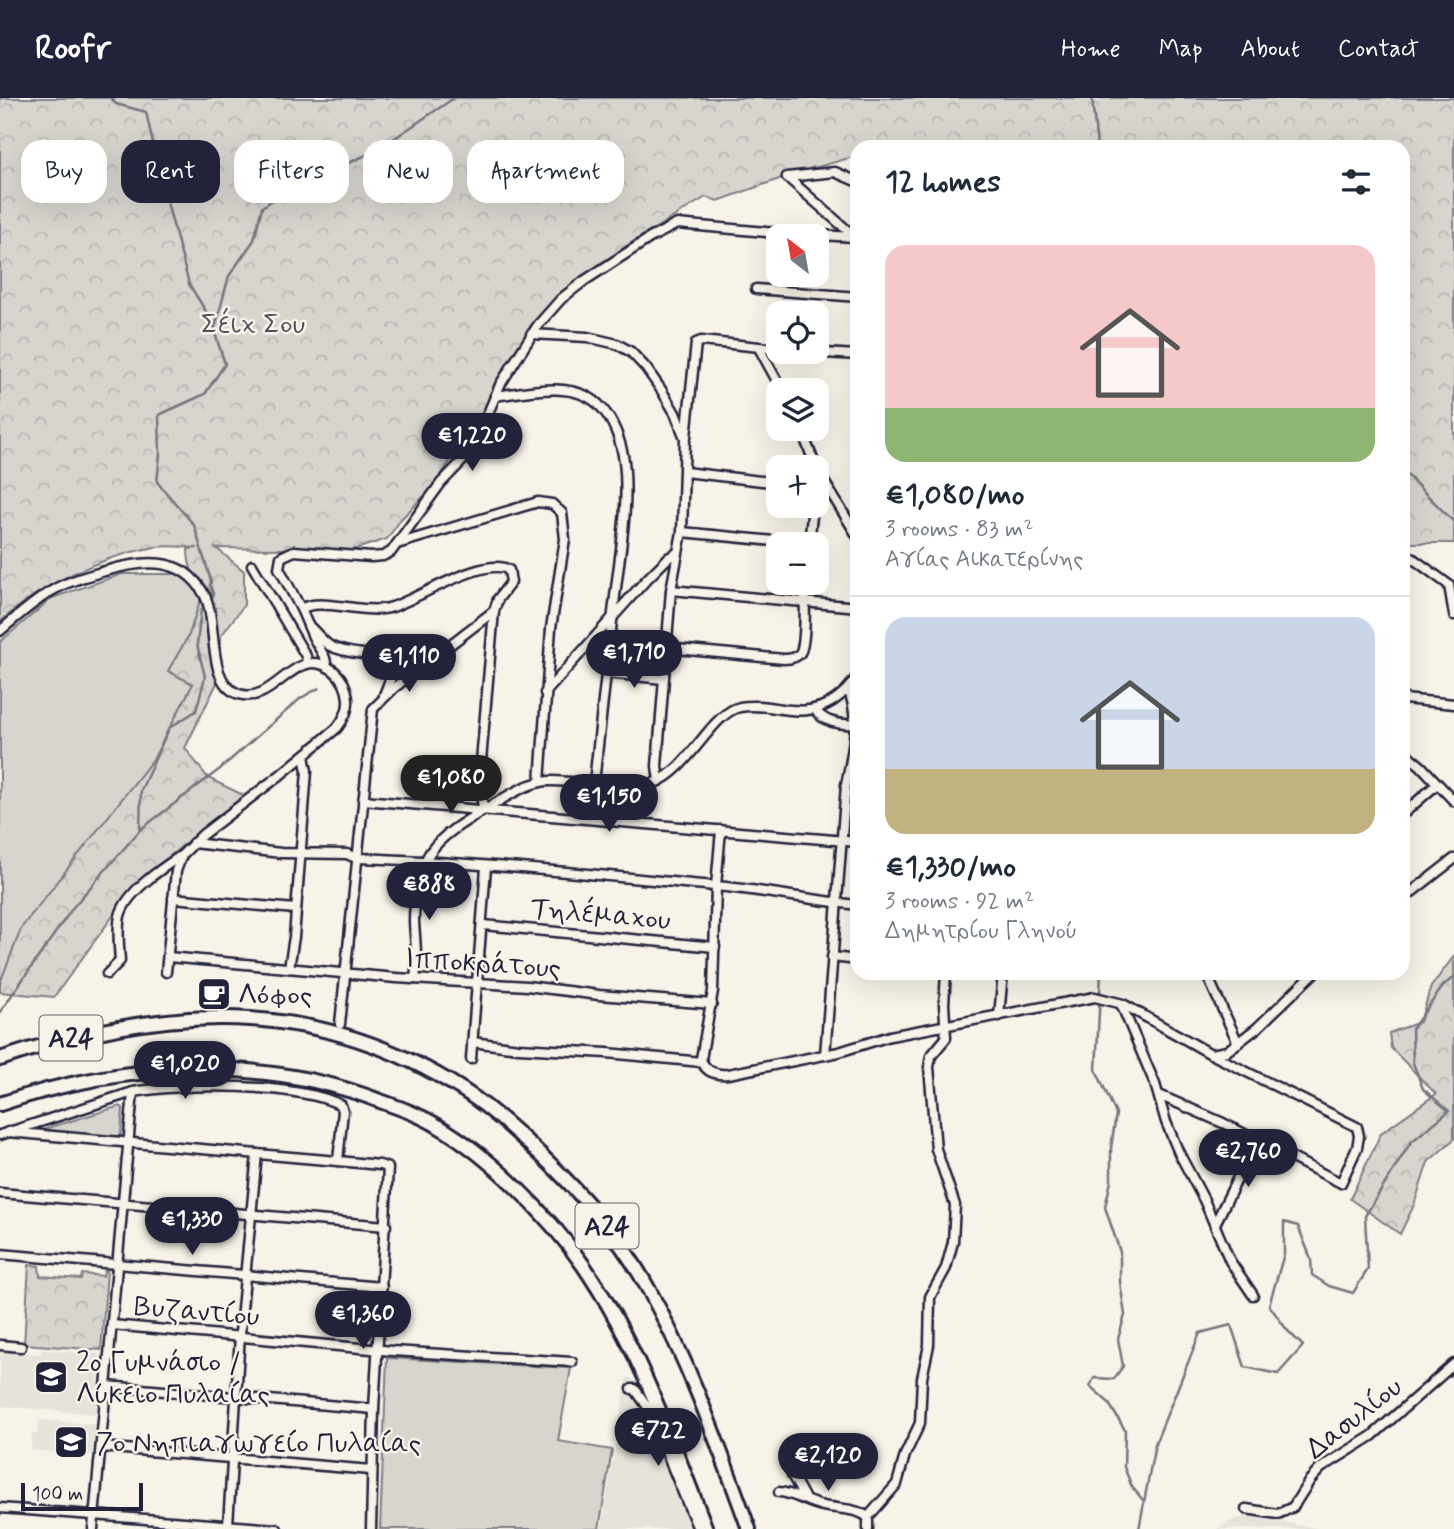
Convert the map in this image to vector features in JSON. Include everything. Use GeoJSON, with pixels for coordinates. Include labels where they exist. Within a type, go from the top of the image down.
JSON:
{"type":"FeatureCollection","features":[{"type":"Feature","properties":{"kind":"highway","name":"Α24"},"geometry":{"type":"LineString","coordinates":[[0,1059],[63,1040],[144,1022],[209,1017],[247,1018],[300,1025],[349,1037],[406,1059],[464,1091],[524,1139],[575,1187],[596,1210],[632,1261],[686,1364],[749,1529]]}},
{"type":"Feature","properties":{"kind":"highway","name":"Α24"},"geometry":{"type":"LineString","coordinates":[[0,1104],[132,1074],[169,1070],[228,1070],[327,1083],[396,1106],[439,1126],[465,1144],[510,1183],[552,1226],[583,1265],[611,1311],[645,1379],[706,1529]]}},
{"type":"Feature","properties":{"kind":"street"},"geometry":{"type":"LineString","coordinates":[[850,179],[835,172],[787,177],[850,233]]}},
{"type":"Feature","properties":{"kind":"street"},"geometry":{"type":"LineString","coordinates":[[327,667],[325,658],[279,568],[280,558],[283,554],[301,551],[379,556],[390,553],[441,483],[472,451],[495,396],[531,334],[570,291],[650,237],[677,224],[850,238]]}},
{"type":"Feature","properties":{"kind":"street"},"geometry":{"type":"LineString","coordinates":[[757,289],[850,296]]}},
{"type":"Feature","properties":{"kind":"street"},"geometry":{"type":"LineString","coordinates":[[531,334],[587,337],[617,344],[635,355],[662,391],[685,438]]}},
{"type":"Feature","properties":{"kind":"street"},"geometry":{"type":"LineString","coordinates":[[659,781],[657,766],[663,679],[671,590],[682,532],[685,438],[696,343],[701,341],[766,348]]}},
{"type":"Feature","properties":{"kind":"street"},"geometry":{"type":"LineString","coordinates":[[760,348],[776,378]]}},
{"type":"Feature","properties":{"kind":"street"},"geometry":{"type":"LineString","coordinates":[[829,353],[850,355]]}},
{"type":"Feature","properties":{"kind":"street"},"geometry":{"type":"LineString","coordinates":[[495,396],[547,390],[570,391],[592,399],[609,418],[617,433],[625,470],[623,519],[594,783]]}},
{"type":"Feature","properties":{"kind":"street"},"geometry":{"type":"LineString","coordinates":[[685,472],[766,481]]}},
{"type":"Feature","properties":{"kind":"street"},"geometry":{"type":"LineString","coordinates":[[829,489],[850,524]]}},
{"type":"Feature","properties":{"kind":"street"},"geometry":{"type":"LineString","coordinates":[[397,544],[537,502],[546,502],[558,508],[563,516],[565,539],[551,628],[540,782]]}},
{"type":"Feature","properties":{"kind":"street"},"geometry":{"type":"LineString","coordinates":[[682,532],[766,540]]}},
{"type":"Feature","properties":{"kind":"street"},"geometry":{"type":"LineString","coordinates":[[545,693],[660,566],[677,553]]}},
{"type":"Feature","properties":{"kind":"street"},"geometry":{"type":"LineString","coordinates":[[1410,556],[1449,585],[1454,615]]}},
{"type":"Feature","properties":{"kind":"street"},"geometry":{"type":"LineString","coordinates":[[0,631],[39,600],[72,582],[130,564],[159,563],[182,571],[204,594],[211,614],[219,675],[230,690],[247,696],[262,693],[294,669],[307,664],[327,667],[335,672],[345,685],[348,703],[346,712],[331,734],[139,887],[120,914],[120,961],[107,974]]}},
{"type":"Feature","properties":{"kind":"street"},"geometry":{"type":"LineString","coordinates":[[252,565],[306,656],[307,664]]}},
{"type":"Feature","properties":{"kind":"street"},"geometry":{"type":"LineString","coordinates":[[301,609],[315,605],[383,610],[447,581],[501,566],[509,570],[511,580],[498,599],[494,611],[481,761],[481,797],[484,810]]}},
{"type":"Feature","properties":{"kind":"street"},"geometry":{"type":"LineString","coordinates":[[671,590],[850,606]]}},
{"type":"Feature","properties":{"kind":"street"},"geometry":{"type":"LineString","coordinates":[[666,648],[790,659],[802,649],[804,595]]}},
{"type":"Feature","properties":{"kind":"street"},"geometry":{"type":"LineString","coordinates":[[340,1024],[373,709],[383,698],[494,611]]}},
{"type":"Feature","properties":{"kind":"street"},"geometry":{"type":"LineString","coordinates":[[307,624],[328,645],[363,655],[380,655],[392,661],[394,670],[383,698]]}},
{"type":"Feature","properties":{"kind":"street"},"geometry":{"type":"LineString","coordinates":[[607,673],[663,679]]}},
{"type":"Feature","properties":{"kind":"street"},"geometry":{"type":"LineString","coordinates":[[415,979],[415,906],[426,860],[453,832],[484,810],[540,782],[641,785],[659,781],[680,765],[732,710],[744,706],[798,711],[815,709],[829,703],[850,686]]}},
{"type":"Feature","properties":{"kind":"street"},"geometry":{"type":"LineString","coordinates":[[848,689],[850,696]]}},
{"type":"Feature","properties":{"kind":"street"},"geometry":{"type":"LineString","coordinates":[[1410,700],[1454,704]]}},
{"type":"Feature","properties":{"kind":"street"},"geometry":{"type":"LineString","coordinates":[[815,709],[821,717],[850,724]]}},
{"type":"Feature","properties":{"kind":"street"},"geometry":{"type":"LineString","coordinates":[[289,968],[307,771],[304,756]]}},
{"type":"Feature","properties":{"kind":"street"},"geometry":{"type":"LineString","coordinates":[[1410,757],[1454,801]]}},
{"type":"Feature","properties":{"kind":"street"},"geometry":{"type":"LineString","coordinates":[[825,1055],[846,785],[850,764]]}},
{"type":"Feature","properties":{"kind":"street"},"geometry":{"type":"LineString","coordinates":[[846,785],[850,786]]}},
{"type":"Feature","properties":{"kind":"street"},"geometry":{"type":"LineString","coordinates":[[1410,808],[1436,785]]}},
{"type":"Feature","properties":{"kind":"street"},"geometry":{"type":"LineString","coordinates":[[363,800],[850,841]]}},
{"type":"Feature","properties":{"kind":"street"},"geometry":{"type":"LineString","coordinates":[[702,1062],[712,1004],[716,886],[721,830]]}},
{"type":"Feature","properties":{"kind":"street"},"geometry":{"type":"LineString","coordinates":[[193,843],[281,853],[347,854],[356,858],[426,860],[556,871],[716,886],[850,904]]}},
{"type":"Feature","properties":{"kind":"street"},"geometry":{"type":"LineString","coordinates":[[166,972],[176,871],[182,855]]}},
{"type":"Feature","properties":{"kind":"street"},"geometry":{"type":"LineString","coordinates":[[1410,893],[1454,859]]}},
{"type":"Feature","properties":{"kind":"street"},"geometry":{"type":"LineString","coordinates":[[471,1059],[486,867]]}},
{"type":"Feature","properties":{"kind":"street"},"geometry":{"type":"LineString","coordinates":[[173,898],[295,909]]}},
{"type":"Feature","properties":{"kind":"street","name":"Τηλέμαχου"},"geometry":{"type":"LineString","coordinates":[[483,925],[715,947]]}},
{"type":"Feature","properties":{"kind":"street","name":"Ιπποκράτους"},"geometry":{"type":"LineString","coordinates":[[168,957],[476,984],[527,985],[599,995],[712,1004]]}},
{"type":"Feature","properties":{"kind":"street"},"geometry":{"type":"LineString","coordinates":[[832,957],[850,959]]}},
{"type":"Feature","properties":{"kind":"street"},"geometry":{"type":"LineString","coordinates":[[868,1529],[868,1517],[897,1483],[905,1455],[920,1423],[922,1378],[929,1345],[930,1297],[946,1268],[953,1242],[955,1205],[936,1149],[929,1067],[931,1056],[946,1038],[946,980]]}},
{"type":"Feature","properties":{"kind":"street"},"geometry":{"type":"LineString","coordinates":[[999,1016],[1002,980]]}},
{"type":"Feature","properties":{"kind":"street"},"geometry":{"type":"LineString","coordinates":[[1209,980],[1238,1043]]}},
{"type":"Feature","properties":{"kind":"street"},"geometry":{"type":"LineString","coordinates":[[1211,1054],[1227,1051],[1238,1043],[1307,980]]}},
{"type":"Feature","properties":{"kind":"street"},"geometry":{"type":"LineString","coordinates":[[472,1042],[702,1062],[712,1072],[722,1075],[825,1055],[890,1036],[1095,997],[1121,1004],[1211,1054],[1357,1127],[1357,1148],[1340,1183],[1223,1123],[1158,1095]]}},
{"type":"Feature","properties":{"kind":"street"},"geometry":{"type":"LineString","coordinates":[[1121,1004],[1158,1095],[1169,1131],[1215,1224],[1230,1261],[1253,1295]]}},
{"type":"Feature","properties":{"kind":"street"},"geometry":{"type":"LineString","coordinates":[[4,1134],[133,1092],[162,1087],[219,1087],[292,1093],[339,1104],[343,1109],[338,1161]]}},
{"type":"Feature","properties":{"kind":"street"},"geometry":{"type":"LineString","coordinates":[[93,1529],[133,1092]]}},
{"type":"Feature","properties":{"kind":"street"},"geometry":{"type":"LineString","coordinates":[[4,1134],[257,1153],[388,1168],[374,1409],[371,1529]]}},
{"type":"Feature","properties":{"kind":"street"},"geometry":{"type":"LineString","coordinates":[[1215,1224],[1256,1141]]}},
{"type":"Feature","properties":{"kind":"street"},"geometry":{"type":"LineString","coordinates":[[228,1525],[245,1276],[257,1153]]}},
{"type":"Feature","properties":{"kind":"street"},"geometry":{"type":"LineString","coordinates":[[0,1193],[386,1226]]}},
{"type":"Feature","properties":{"kind":"street"},"geometry":{"type":"LineString","coordinates":[[0,1254],[382,1287]]}},
{"type":"Feature","properties":{"kind":"street","name":"Βυζαντίου"},"geometry":{"type":"LineString","coordinates":[[112,1325],[378,1350],[572,1362]]}},
{"type":"Feature","properties":{"kind":"street"},"geometry":{"type":"LineString","coordinates":[[0,1345],[21,1347]]}},
{"type":"Feature","properties":{"kind":"street","name":"Δασυλίου"},"geometry":{"type":"LineString","coordinates":[[1246,1508],[1278,1514],[1293,1507],[1321,1468],[1372,1436],[1454,1364]]}},
{"type":"Feature","properties":{"kind":"street"},"geometry":{"type":"LineString","coordinates":[[106,1386],[374,1409]]}},
{"type":"Feature","properties":{"kind":"street"},"geometry":{"type":"LineString","coordinates":[[632,1389],[635,1389],[647,1406],[698,1529]]}},
{"type":"Feature","properties":{"kind":"street"},"geometry":{"type":"LineString","coordinates":[[101,1447],[372,1470]]}},
{"type":"Feature","properties":{"kind":"street"},"geometry":{"type":"LineString","coordinates":[[790,1457],[792,1475],[806,1499]]}},
{"type":"Feature","properties":{"kind":"street"},"geometry":{"type":"LineString","coordinates":[[779,1492],[822,1506],[856,1511],[868,1517]]}},
{"type":"Feature","properties":{"kind":"street"},"geometry":{"type":"LineString","coordinates":[[0,1508],[277,1529]]}},
{"type":"Feature","properties":{"kind":"shaded area"},"geometry":{"type":"Polygon","coordinates":[[[0,1350],[41,1354],[42,1350],[100,1354],[96,1414],[0,1406],[0,1350]]]}},
{"type":"Feature","properties":{"kind":"shaded area"},"geometry":{"type":"Polygon","coordinates":[[[627,1378],[631,1378],[697,1529],[601,1529],[627,1378]]]}},
{"type":"Feature","properties":{"kind":"shaded area"},"geometry":{"type":"Polygon","coordinates":[[[39,1420],[95,1424],[92,1455],[31,1450],[32,1434],[37,1434],[39,1420]]]}},
{"type":"Feature","properties":{"kind":"shaded area"},"geometry":{"type":"Polygon","coordinates":[[[1247,1517],[1321,1529],[1217,1529],[1234,1519],[1247,1517]]]}},
{"type":"Feature","properties":{"kind":"green space","name":"Σέιχ Σου"},"geometry":{"type":"Polygon","coordinates":[[[0,98],[1454,98],[1454,543],[1410,543],[1410,140],[850,140],[850,158],[796,173],[718,201],[706,197],[629,244],[562,291],[526,336],[494,388],[473,434],[432,488],[402,518],[387,539],[353,550],[216,548],[244,571],[244,605],[221,636],[217,683],[185,748],[208,778],[247,797],[204,827],[134,887],[54,997],[0,992],[0,983],[22,927],[154,758],[193,684],[168,671],[189,635],[203,592],[192,572],[188,555],[188,549],[198,548],[155,547],[113,558],[72,574],[16,608],[0,622],[0,98]]]}},
{"type":"Feature","properties":{"kind":"green space"},"geometry":{"type":"Polygon","coordinates":[[[122,574],[186,574],[203,592],[189,635],[168,671],[193,684],[154,758],[22,927],[0,983],[0,642],[52,598],[122,574]]]}},
{"type":"Feature","properties":{"kind":"green space"},"geometry":{"type":"Polygon","coordinates":[[[1454,956],[1454,1139],[1428,1162],[1414,1205],[1400,1234],[1350,1199],[1381,1133],[1436,1094],[1391,1048],[1389,1033],[1420,1022],[1431,987],[1454,956]]]}},
{"type":"Feature","properties":{"kind":"green space"},"geometry":{"type":"Polygon","coordinates":[[[120,1106],[123,1108],[121,1134],[117,1138],[45,1130],[48,1128],[120,1106]]]}},
{"type":"Feature","properties":{"kind":"green space"},"geometry":{"type":"Polygon","coordinates":[[[29,1265],[39,1266],[40,1276],[81,1279],[82,1274],[103,1276],[104,1271],[107,1271],[101,1350],[24,1344],[29,1265]]]}},
{"type":"Feature","properties":{"kind":"green space"},"geometry":{"type":"Polygon","coordinates":[[[387,1358],[571,1368],[558,1441],[612,1450],[599,1529],[380,1529],[387,1358]]]}},
{"type":"Feature","properties":{"kind":"waterway"},"geometry":{"type":"LineString","coordinates":[[111,98],[116,104],[146,112],[189,284],[210,318],[225,364],[205,394],[159,415],[160,454],[157,482],[194,525],[211,581],[212,598]]}},
{"type":"Feature","properties":{"kind":"waterway"},"geometry":{"type":"LineString","coordinates":[[214,331],[229,276],[254,240],[262,207],[297,184],[377,150],[454,98]]}},
{"type":"Feature","properties":{"kind":"waterway"},"geometry":{"type":"LineString","coordinates":[[1092,98],[1096,140]]}},
{"type":"Feature","properties":{"kind":"waterway"},"geometry":{"type":"LineString","coordinates":[[1410,478],[1454,522]]}},
{"type":"Feature","properties":{"kind":"waterway"},"geometry":{"type":"LineString","coordinates":[[0,1012],[74,906],[140,830],[141,790],[169,728],[196,711],[205,677],[197,644],[201,610]]}},
{"type":"Feature","properties":{"kind":"waterway"},"geometry":{"type":"LineString","coordinates":[[141,829],[220,769],[301,698],[319,688]]}},
{"type":"Feature","properties":{"kind":"waterway"},"geometry":{"type":"LineString","coordinates":[[1139,1529],[1155,1444],[1200,1333],[1231,1325],[1245,1367],[1278,1374],[1303,1346],[1287,1330],[1269,1305],[1284,1254],[1284,1222],[1298,1226],[1311,1259],[1312,1275],[1329,1286],[1353,1293],[1368,1269],[1365,1216],[1411,1142],[1449,1111],[1423,1089],[1413,1063],[1412,1029],[1444,985],[1454,977]]}},
{"type":"Feature","properties":{"kind":"waterway"},"geometry":{"type":"LineString","coordinates":[[1101,980],[1096,1070],[1116,1114],[1111,1148],[1111,1181],[1105,1207],[1120,1252],[1120,1282],[1125,1315],[1118,1339],[1123,1366],[1114,1379],[1094,1378],[1090,1386],[1108,1402],[1125,1430],[1124,1467],[1132,1487],[1143,1500]]}},
{"type":"Feature","properties":{"kind":"place","name":"Λόφος"},"geometry":{"type":"Point","coordinates":[214,994]}},
{"type":"Feature","properties":{"kind":"place","name":"2o Γυμνάσιο / Λύκειο Πυλαίας"},"geometry":{"type":"Point","coordinates":[51,1377]}},
{"type":"Feature","properties":{"kind":"place","name":"7ο Νηπιαγωγείο Πυλαίας"},"geometry":{"type":"Point","coordinates":[71,1442]}}]}
